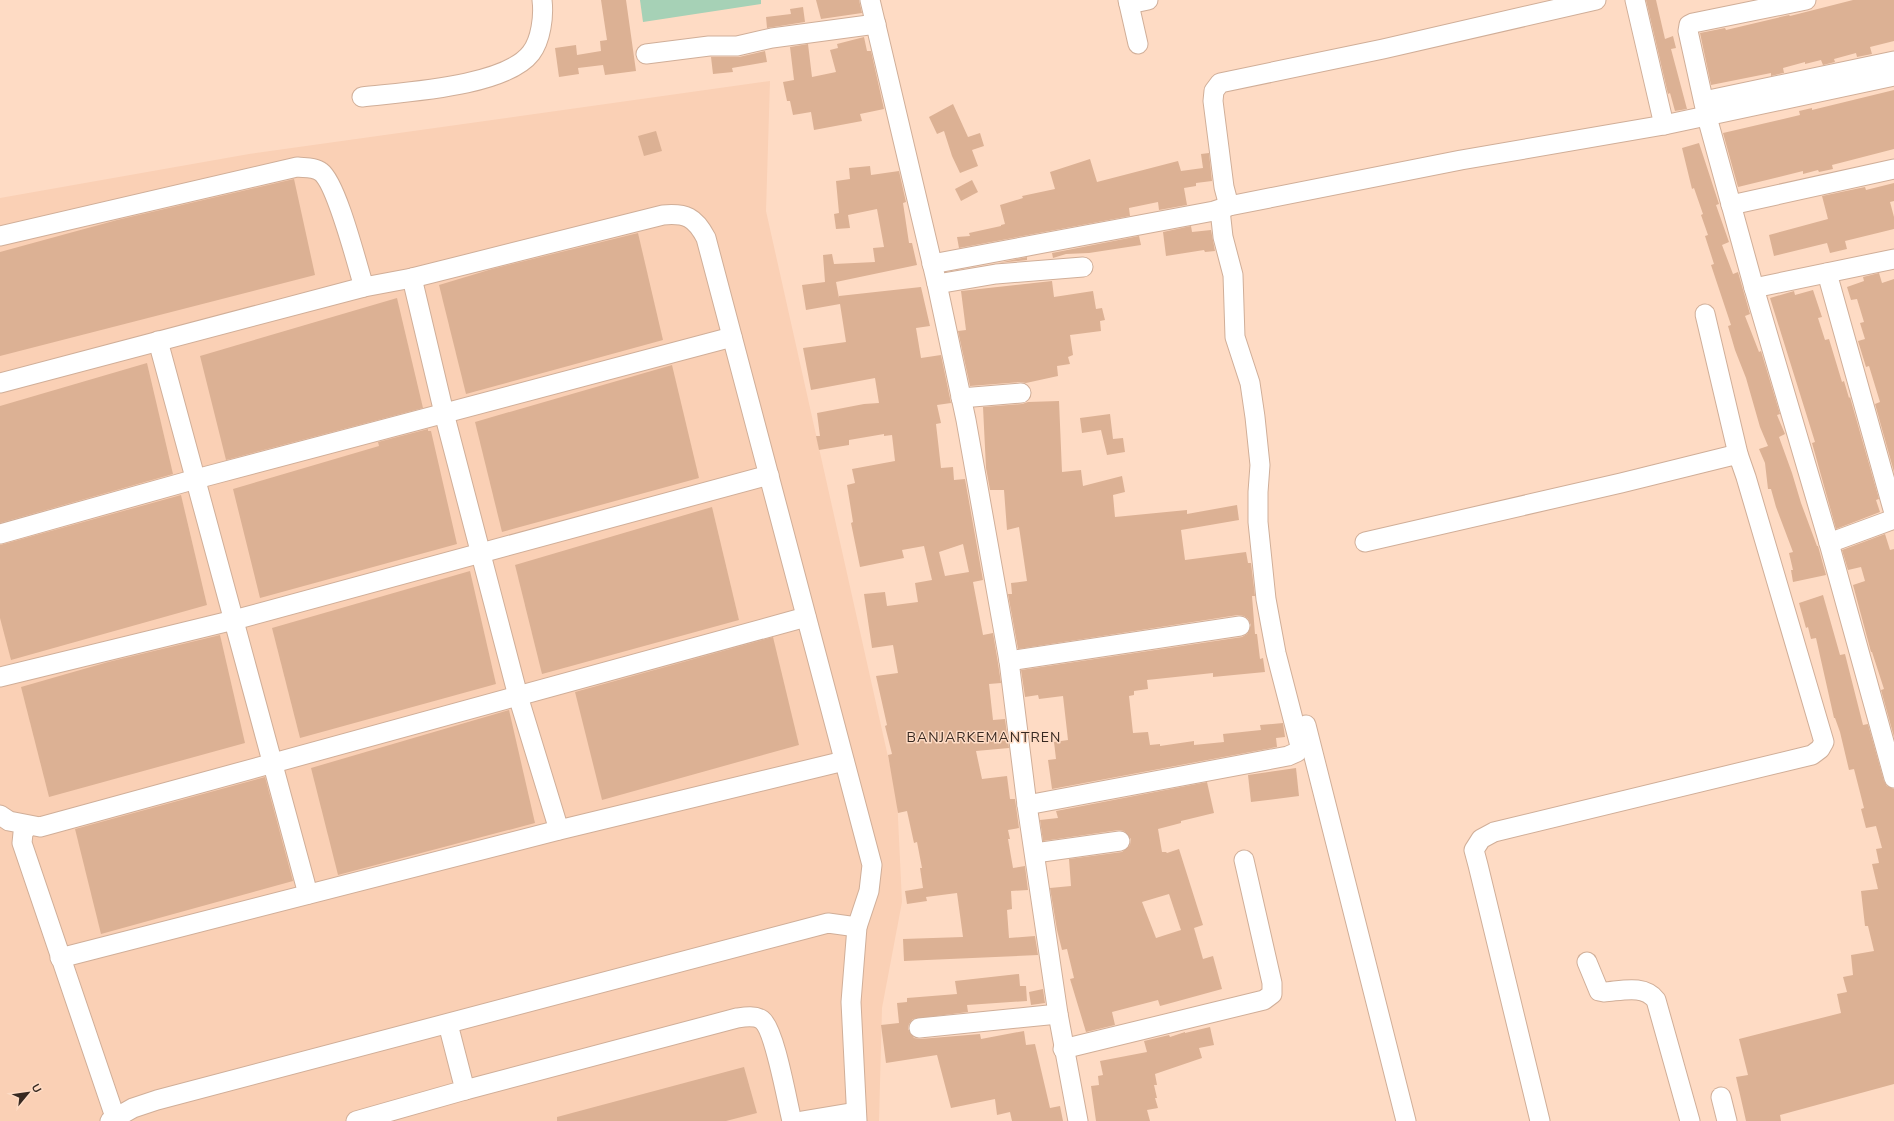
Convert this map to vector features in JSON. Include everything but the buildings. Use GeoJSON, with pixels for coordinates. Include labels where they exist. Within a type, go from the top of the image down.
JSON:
{"type":"FeatureCollection","features":[{"type":"Feature","properties":{"kind":"street"},"geometry":{"type":"LineString","coordinates":[[362,97],[448,86],[492,76],[516,65],[531,53],[539,37],[543,7],[542,0]]}},
{"type":"Feature","properties":{"kind":"street"},"geometry":{"type":"LineString","coordinates":[[870,0],[937,284],[961,398],[1009,661],[1027,804],[1063,1049],[1078,1121]]}},
{"type":"Feature","properties":{"kind":"street"},"geometry":{"type":"LineString","coordinates":[[1138,44],[1128,2],[1148,0]]}},
{"type":"Feature","properties":{"kind":"street"},"geometry":{"type":"LineString","coordinates":[[1027,804],[1288,756],[1297,752],[1300,746],[1276,652],[1266,599],[1258,522],[1260,465],[1250,382],[1235,337],[1233,318],[1233,275],[1223,237],[1225,208],[1224,187],[1213,101],[1214,91],[1220,83],[1383,49],[1596,0]]}},
{"type":"Feature","properties":{"kind":"street"},"geometry":{"type":"LineString","coordinates":[[1636,0],[1664,125]]}},
{"type":"Feature","properties":{"kind":"street"},"geometry":{"type":"LineString","coordinates":[[1806,0],[1693,23],[1689,25],[1688,31],[1705,109],[1754,288],[1829,543],[1894,778]]}},
{"type":"Feature","properties":{"kind":"street"},"geometry":{"type":"LineString","coordinates":[[646,54],[709,46],[737,46],[772,38],[876,24]]}},
{"type":"Feature","properties":{"kind":"street"},"geometry":{"type":"LineString","coordinates":[[932,264],[1225,208],[1461,160],[1664,125],[1705,109],[1894,62]]}},
{"type":"Feature","properties":{"kind":"street"},"geometry":{"type":"LineString","coordinates":[[1705,109],[1894,76]]}},
{"type":"Feature","properties":{"kind":"street"},"geometry":{"type":"LineString","coordinates":[[0,236],[298,167],[311,168],[322,172],[333,189],[364,287]]}},
{"type":"Feature","properties":{"kind":"street"},"geometry":{"type":"LineString","coordinates":[[1731,204],[1894,169]]}},
{"type":"Feature","properties":{"kind":"street"},"geometry":{"type":"LineString","coordinates":[[0,383],[364,287],[412,278],[663,214],[679,213],[692,219],[702,230],[706,238],[872,864],[869,891],[857,926],[851,1002],[857,1116],[802,1121]]}},
{"type":"Feature","properties":{"kind":"street"},"geometry":{"type":"LineString","coordinates":[[1754,288],[1894,258]]}},
{"type":"Feature","properties":{"kind":"street"},"geometry":{"type":"LineString","coordinates":[[937,284],[996,274],[1083,266]]}},
{"type":"Feature","properties":{"kind":"street"},"geometry":{"type":"LineString","coordinates":[[1828,272],[1894,513]]}},
{"type":"Feature","properties":{"kind":"street"},"geometry":{"type":"LineString","coordinates":[[412,278],[444,413],[518,696],[559,830]]}},
{"type":"Feature","properties":{"kind":"street"},"geometry":{"type":"LineString","coordinates":[[1540,1121],[1476,860],[1474,850],[1481,839],[1494,832],[1812,755],[1820,749],[1824,742],[1738,454],[1705,314]]}},
{"type":"Feature","properties":{"kind":"street"},"geometry":{"type":"LineString","coordinates":[[0,534],[196,479],[732,336]]}},
{"type":"Feature","properties":{"kind":"street"},"geometry":{"type":"LineString","coordinates":[[158,341],[308,894]]}},
{"type":"Feature","properties":{"kind":"street"},"geometry":{"type":"LineString","coordinates":[[961,398],[1021,393]]}},
{"type":"Feature","properties":{"kind":"street"},"geometry":{"type":"LineString","coordinates":[[1365,542],[1621,483],[1738,454]]}},
{"type":"Feature","properties":{"kind":"street"},"geometry":{"type":"LineString","coordinates":[[0,677],[234,620],[769,476]]}},
{"type":"Feature","properties":{"kind":"street"},"geometry":{"type":"LineString","coordinates":[[1829,543],[1894,519]]}},
{"type":"Feature","properties":{"kind":"street"},"geometry":{"type":"LineString","coordinates":[[0,815],[9,821],[28,826],[40,827],[806,617]]}},
{"type":"Feature","properties":{"kind":"street"},"geometry":{"type":"LineString","coordinates":[[1009,661],[1240,626]]}},
{"type":"Feature","properties":{"kind":"street"},"geometry":{"type":"LineString","coordinates":[[1300,702],[1406,1121]]}},
{"type":"Feature","properties":{"kind":"street"},"geometry":{"type":"LineString","coordinates":[[60,958],[559,830],[844,761]]}},
{"type":"Feature","properties":{"kind":"street"},"geometry":{"type":"LineString","coordinates":[[28,826],[23,833],[22,843],[113,1119],[133,1108],[157,1100],[828,923],[857,926]]}},
{"type":"Feature","properties":{"kind":"street"},"geometry":{"type":"LineString","coordinates":[[1035,853],[1120,841]]}},
{"type":"Feature","properties":{"kind":"street"},"geometry":{"type":"LineString","coordinates":[[1063,1049],[1264,1000],[1272,994],[1272,983],[1244,860]]}},
{"type":"Feature","properties":{"kind":"street"},"geometry":{"type":"LineString","coordinates":[[1586,962],[1600,991],[1644,990],[1652,994],[1656,1000],[1690,1121]]}},
{"type":"Feature","properties":{"kind":"street"},"geometry":{"type":"LineString","coordinates":[[919,1028],[1058,1014]]}},
{"type":"Feature","properties":{"kind":"street"},"geometry":{"type":"LineString","coordinates":[[356,1121],[465,1090],[737,1018],[755,1017],[762,1020],[770,1033],[792,1121]]}},
{"type":"Feature","properties":{"kind":"street"},"geometry":{"type":"LineString","coordinates":[[448,1024],[465,1090]]}},
{"type":"Feature","properties":{"kind":"street"},"geometry":{"type":"LineString","coordinates":[[1721,1097],[1727,1121]]}},
{"type":"Feature","properties":{"kind":"shaded area"},"geometry":{"type":"Polygon","coordinates":[[[770,81],[766,211],[897,797],[902,902],[882,1008],[879,1121],[0,1121],[0,198],[249,154],[770,81]]]}},
{"type":"Feature","properties":{"kind":"green space"},"geometry":{"type":"Polygon","coordinates":[[[640,0],[761,0],[761,4],[643,22],[640,0]]]}},
{"type":"Feature","properties":{"kind":"district","name":"BANJARKEMANTREN"},"geometry":{"type":"Point","coordinates":[984,737]}}]}
